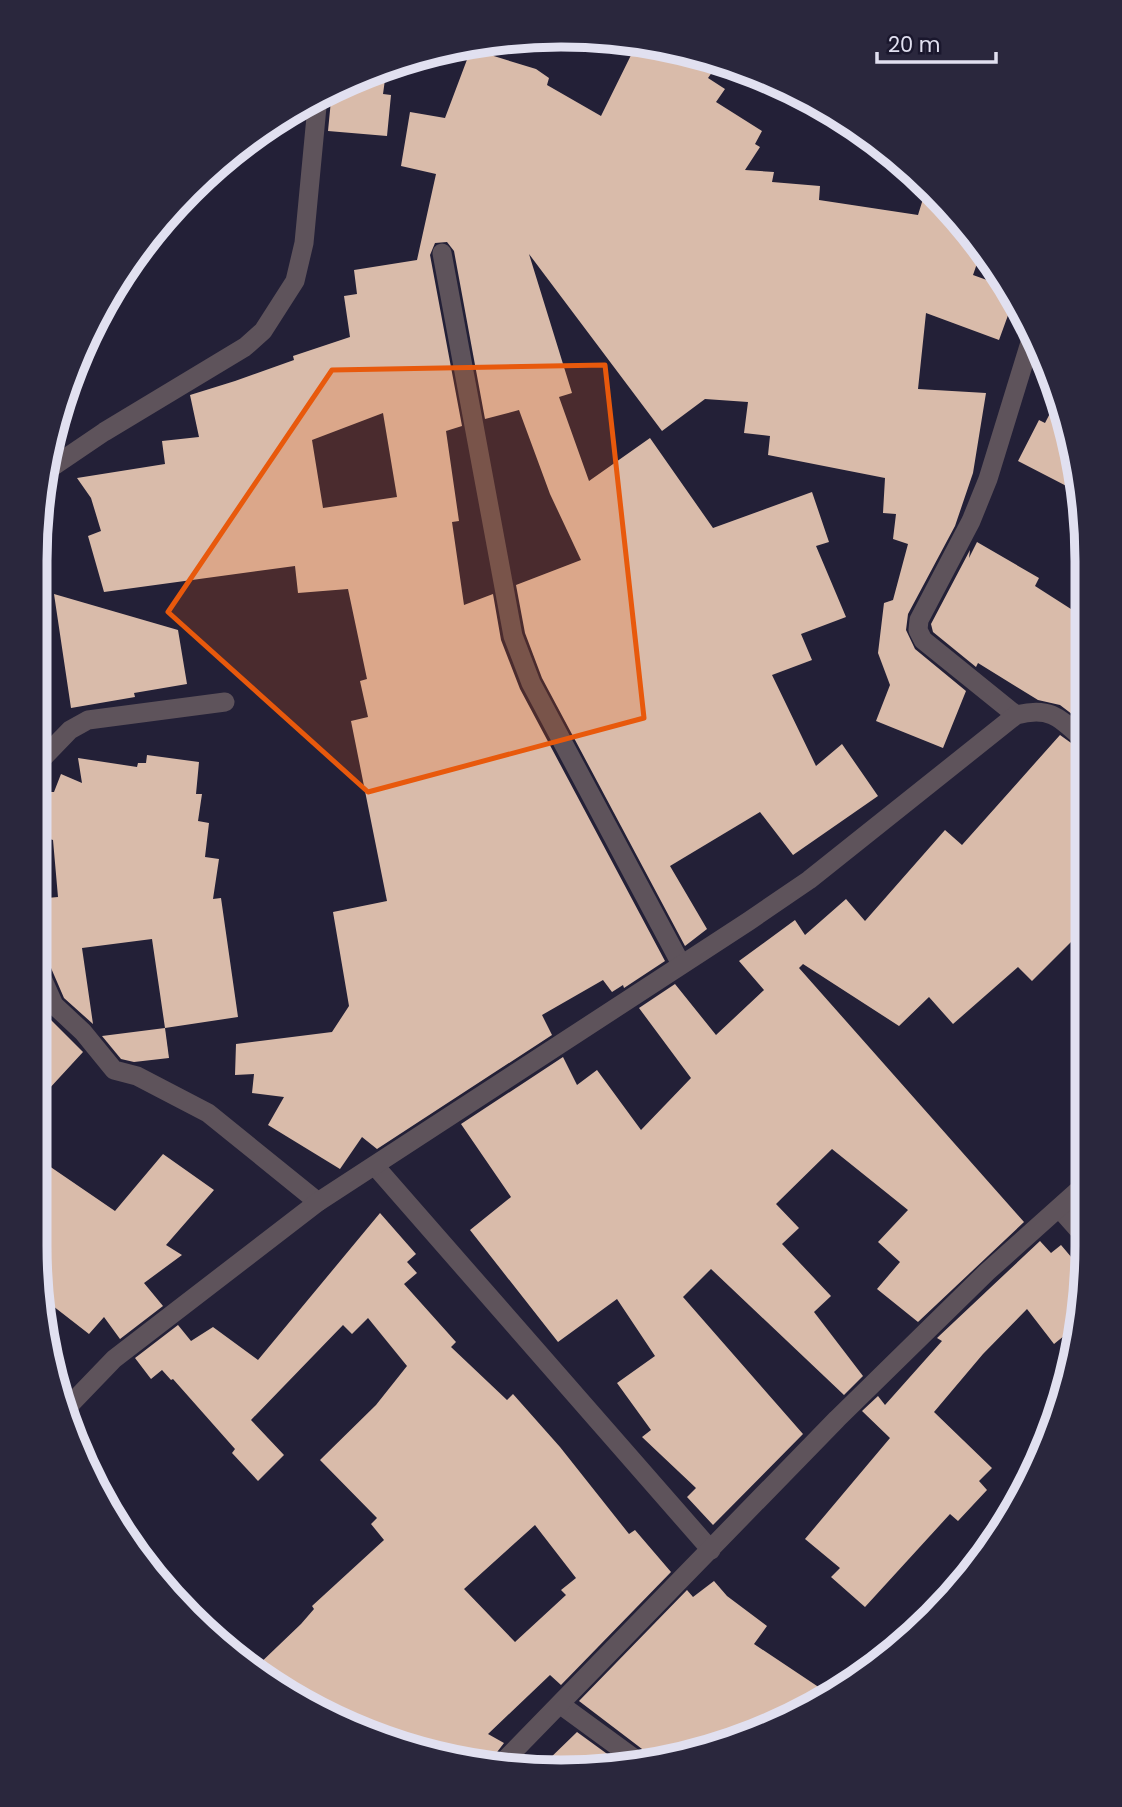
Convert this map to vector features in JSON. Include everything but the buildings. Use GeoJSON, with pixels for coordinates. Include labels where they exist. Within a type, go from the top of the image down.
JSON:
{"type":"FeatureCollection","features":[{"type":"Feature","properties":{"kind":"street"},"geometry":{"type":"LineString","coordinates":[[57,464],[104,432],[245,347],[263,331],[282,306],[295,281],[304,243],[317,109]]}},
{"type":"Feature","properties":{"kind":"street"},"geometry":{"type":"LineString","coordinates":[[442,253],[513,636],[531,683],[681,964]]}},
{"type":"Feature","properties":{"kind":"street"},"geometry":{"type":"LineString","coordinates":[[1016,715],[923,640],[918,630],[919,620],[971,521],[988,479],[1028,348]]}},
{"type":"Feature","properties":{"kind":"street"},"geometry":{"type":"LineString","coordinates":[[47,754],[70,730],[88,720],[225,702]]}},
{"type":"Feature","properties":{"kind":"street"},"geometry":{"type":"LineString","coordinates":[[72,1402],[114,1359],[318,1202],[809,880],[1016,715],[1043,711],[1058,716],[1075,732]]}},
{"type":"Feature","properties":{"kind":"street"},"geometry":{"type":"LineString","coordinates":[[47,989],[54,1004],[83,1032],[114,1070],[137,1076],[208,1113],[318,1202]]}},
{"type":"Feature","properties":{"kind":"street"},"geometry":{"type":"LineString","coordinates":[[376,1166],[710,1550]]}},
{"type":"Feature","properties":{"kind":"street"},"geometry":{"type":"LineString","coordinates":[[508,1757],[837,1419],[987,1272],[1075,1193]]}},
{"type":"Feature","properties":{"kind":"street"},"geometry":{"type":"LineString","coordinates":[[1059,1208],[1075,1226]]}},
{"type":"Feature","properties":{"kind":"street"},"geometry":{"type":"LineString","coordinates":[[561,1705],[629,1755]]}},
{"type":"Feature","properties":{"kind":"highlighted area"},"geometry":{"type":"Polygon","coordinates":[[[605,365],[644,718],[368,792],[168,612],[332,370],[605,365]]]}}]}
